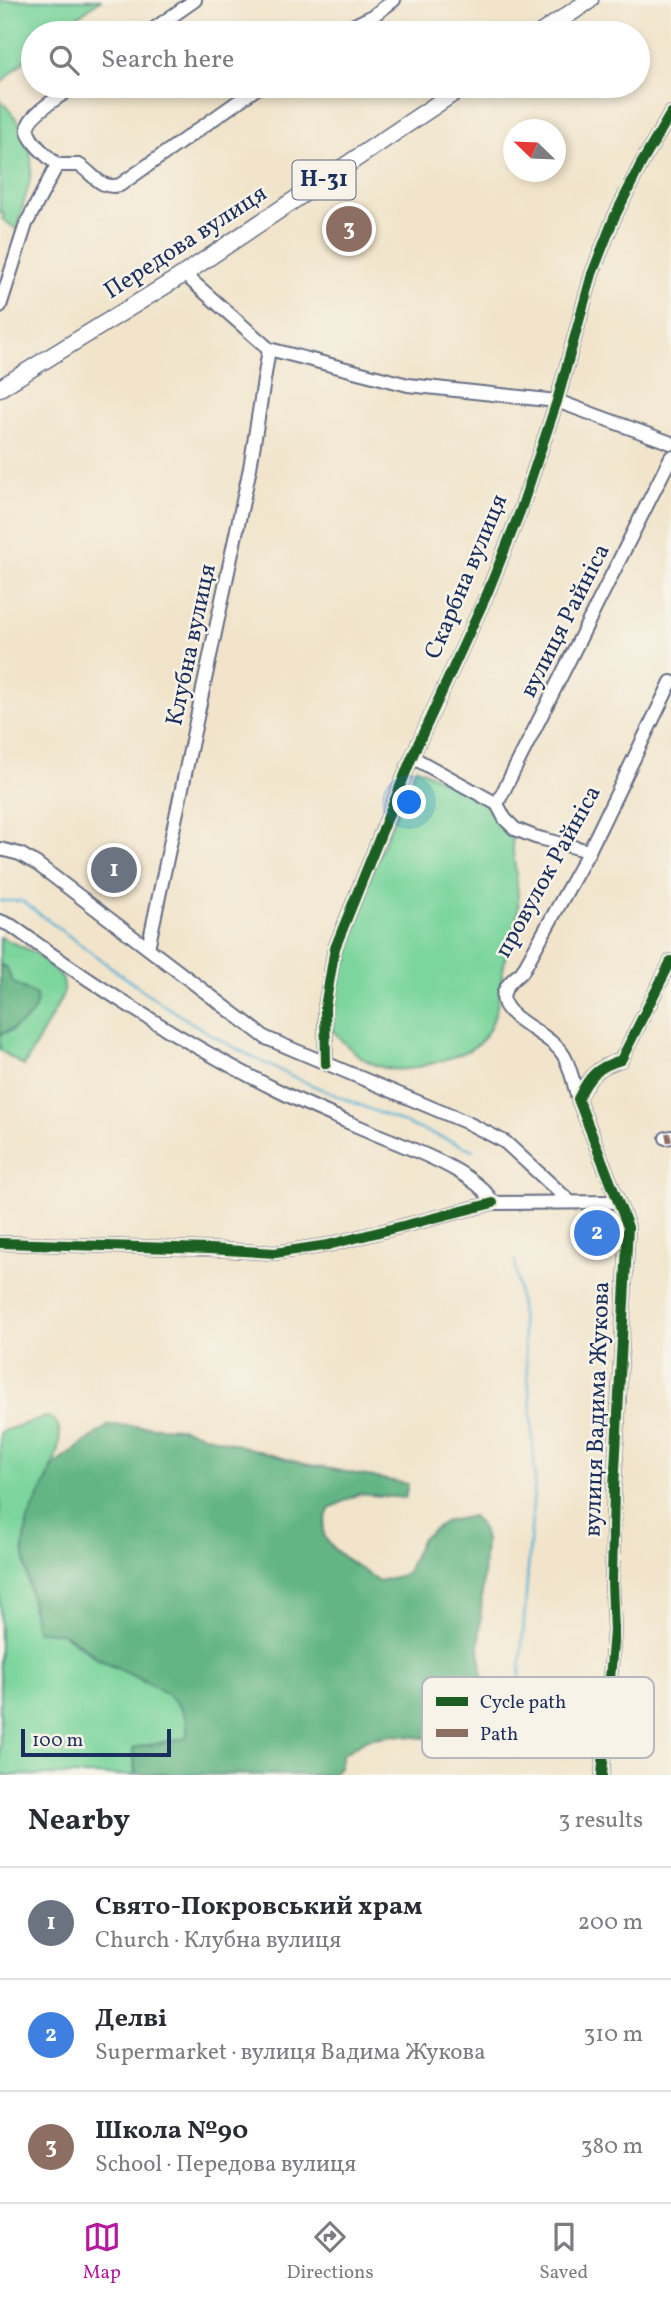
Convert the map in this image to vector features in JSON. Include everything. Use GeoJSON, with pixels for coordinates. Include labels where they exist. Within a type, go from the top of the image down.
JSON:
{"type":"FeatureCollection","features":[{"type":"Feature","properties":{"kind":"main road"},"geometry":{"type":"LineString","coordinates":[[556,21],[578,3]]}},
{"type":"Feature","properties":{"kind":"main road","name":"Передова вулиця"},"geometry":{"type":"LineString","coordinates":[[0,388],[184,274],[446,98]]}},
{"type":"Feature","properties":{"kind":"street"},"geometry":{"type":"LineString","coordinates":[[165,21],[195,0]]}},
{"type":"Feature","properties":{"kind":"street"},"geometry":{"type":"LineString","coordinates":[[363,21],[394,0]]}},
{"type":"Feature","properties":{"kind":"street"},"geometry":{"type":"LineString","coordinates":[[58,98],[33,116],[28,131],[41,149],[57,164],[79,165],[108,186],[120,185],[243,98]]}},
{"type":"Feature","properties":{"kind":"street","name":"Скарбна вулиця"},"geometry":{"type":"LineString","coordinates":[[326,1064],[325,1007],[335,948],[412,757],[487,594],[521,509],[557,401],[592,274],[610,229],[641,164],[671,113]]}},
{"type":"Feature","properties":{"kind":"street"},"geometry":{"type":"LineString","coordinates":[[0,306],[26,224],[57,164]]}},
{"type":"Feature","properties":{"kind":"street"},"geometry":{"type":"LineString","coordinates":[[184,274],[269,349],[408,385],[557,401],[671,443]]}},
{"type":"Feature","properties":{"kind":"street","name":"Клубна вулиця"},"geometry":{"type":"LineString","coordinates":[[148,948],[250,468],[269,349]]}},
{"type":"Feature","properties":{"kind":"street","name":"вулиця Райніса"},"geometry":{"type":"LineString","coordinates":[[497,804],[671,457]]}},
{"type":"Feature","properties":{"kind":"street","name":"провулок Райніса"},"geometry":{"type":"LineString","coordinates":[[578,1099],[565,1057],[554,1044],[508,1011],[503,1005],[503,989],[522,972],[589,851],[671,682]]}},
{"type":"Feature","properties":{"kind":"street"},"geometry":{"type":"LineString","coordinates":[[412,757],[497,804],[505,819],[514,828],[535,837],[589,851]]}},
{"type":"Feature","properties":{"kind":"street"},"geometry":{"type":"LineString","coordinates":[[0,849],[20,854],[37,864],[266,1038],[468,1123],[505,1142],[569,1201]]}},
{"type":"Feature","properties":{"kind":"street"},"geometry":{"type":"LineString","coordinates":[[0,921],[12,926],[101,990],[207,1052],[280,1092],[460,1172],[488,1193],[493,1203]]}},
{"type":"Feature","properties":{"kind":"street"},"geometry":{"type":"LineString","coordinates":[[578,1099],[585,1084],[603,1066],[621,1060],[671,961]]}},
{"type":"Feature","properties":{"kind":"street","name":"вулиця Вадима Жукова"},"geometry":{"type":"LineString","coordinates":[[578,1099],[628,1227],[614,1488],[614,1631],[610,1677]]}},
{"type":"Feature","properties":{"kind":"street"},"geometry":{"type":"LineString","coordinates":[[0,1243],[275,1253],[328,1245],[493,1203],[618,1202]]}},
{"type":"Feature","properties":{"kind":"green space"},"geometry":{"type":"Polygon","coordinates":[[[0,0],[100,0],[72,21],[21,21],[21,64],[0,84],[0,0]]]}},
{"type":"Feature","properties":{"kind":"green space"},"geometry":{"type":"Polygon","coordinates":[[[0,100],[19,124],[30,152],[31,173],[19,231],[2,219],[4,214],[0,212],[0,100]]]}},
{"type":"Feature","properties":{"kind":"green space"},"geometry":{"type":"Polygon","coordinates":[[[416,767],[483,801],[496,818],[511,829],[518,914],[506,955],[496,1011],[488,1032],[481,1041],[462,1053],[445,1059],[408,1069],[394,1069],[370,1063],[350,1048],[331,1028],[335,993],[352,927],[375,863],[416,767]]]}},
{"type":"Feature","properties":{"kind":"green space"},"geometry":{"type":"Polygon","coordinates":[[[0,937],[36,953],[62,977],[64,985],[64,992],[24,1066],[0,1050],[0,1034],[13,1030],[12,982],[7,968],[0,965],[0,937]]]}},
{"type":"Feature","properties":{"kind":"green space"},"geometry":{"type":"Polygon","coordinates":[[[0,965],[7,968],[12,982],[36,995],[36,1002],[26,1020],[0,1034],[0,965]]]}},
{"type":"Feature","properties":{"kind":"green space"},"geometry":{"type":"Polygon","coordinates":[[[46,1417],[56,1422],[60,1433],[58,1447],[54,1464],[28,1520],[63,1634],[99,1660],[165,1691],[184,1712],[189,1725],[186,1738],[133,1748],[135,1775],[0,1775],[0,1432],[46,1417]]]}},
{"type":"Feature","properties":{"kind":"green space"},"geometry":{"type":"Polygon","coordinates":[[[109,1425],[180,1428],[300,1463],[408,1484],[405,1498],[358,1494],[330,1508],[324,1534],[332,1547],[379,1581],[406,1574],[422,1538],[444,1522],[472,1516],[481,1526],[485,1540],[479,1647],[483,1677],[422,1677],[422,1738],[395,1735],[367,1739],[342,1755],[339,1767],[331,1775],[136,1774],[133,1748],[186,1738],[187,1723],[182,1710],[160,1689],[98,1658],[68,1636],[57,1632],[36,1631],[23,1548],[28,1520],[54,1465],[109,1425]]]}},
{"type":"Feature","properties":{"kind":"waterway"},"geometry":{"type":"LineString","coordinates":[[0,901],[22,901],[148,994],[258,1060],[318,1088],[473,1150]]}},
{"type":"Feature","properties":{"kind":"waterway"},"geometry":{"type":"LineString","coordinates":[[515,1261],[530,1396],[535,1477],[520,1677]]}},
{"type":"Feature","properties":{"kind":"marked path"},"geometry":{"type":"LineString","coordinates":[[666,1138],[671,1137]]}},
{"type":"Feature","properties":{"kind":"cycle path"},"geometry":{"type":"LineString","coordinates":[[326,1064],[325,1007],[335,948],[412,757],[487,594],[521,509],[557,401],[592,274],[614,218],[671,113]]}},
{"type":"Feature","properties":{"kind":"cycle path"},"geometry":{"type":"LineString","coordinates":[[610,1677],[614,1631],[614,1488],[628,1227],[578,1099],[595,1073],[621,1060],[671,961]]}},
{"type":"Feature","properties":{"kind":"cycle path"},"geometry":{"type":"LineString","coordinates":[[0,1243],[275,1253],[328,1245],[493,1203]]}},
{"type":"Feature","properties":{"kind":"cycle path"},"geometry":{"type":"LineString","coordinates":[[602,1775],[603,1758]]}},
{"type":"Feature","properties":{"kind":"place","name":"Школа №90"},"geometry":{"type":"Point","coordinates":[349,229]}},
{"type":"Feature","properties":{"kind":"place","name":"Свято-Покровський храм"},"geometry":{"type":"Point","coordinates":[114,870]}},
{"type":"Feature","properties":{"kind":"place","name":"Делві"},"geometry":{"type":"Point","coordinates":[597,1233]}}]}
